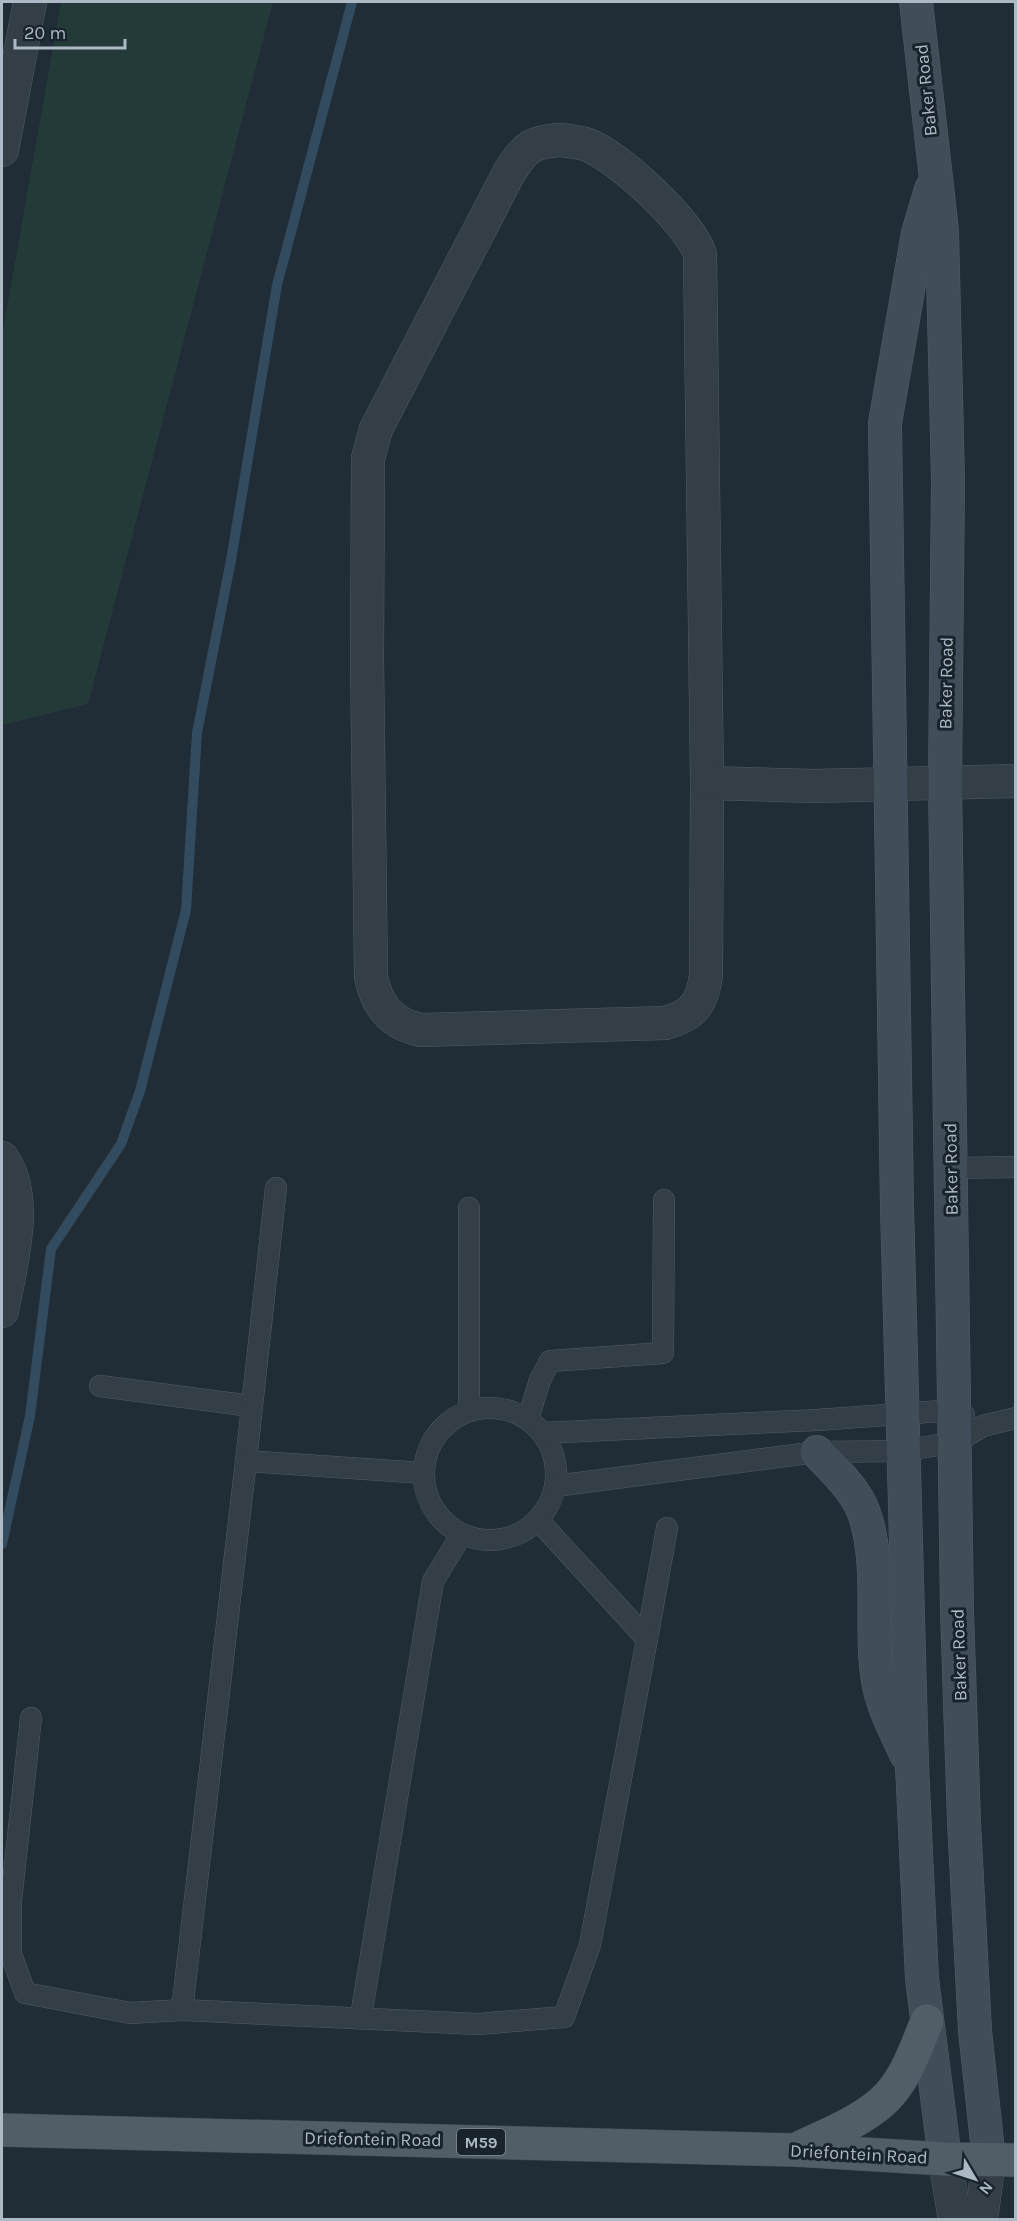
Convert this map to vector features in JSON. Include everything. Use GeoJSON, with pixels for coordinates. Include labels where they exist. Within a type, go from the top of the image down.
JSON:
{"type":"FeatureCollection","features":[{"type":"Feature","properties":{"kind":"main road","name":"Baker Road"},"geometry":{"type":"LineString","coordinates":[[916,2],[934,178],[942,231],[948,480],[945,782],[951,1168],[965,1426],[957,1610],[964,1822],[975,2031],[978,2159]]}},
{"type":"Feature","properties":{"kind":"main road","name":"Baker Road"},"geometry":{"type":"LineString","coordinates":[[934,178],[918,233],[885,423],[889,784],[901,1415],[912,1766],[922,1979],[927,2021],[978,2159]]}},
{"type":"Feature","properties":{"kind":"main road"},"geometry":{"type":"LineString","coordinates":[[817,1452],[854,1494],[864,1511],[872,1557],[879,1686],[885,1708],[912,1766]]}},
{"type":"Feature","properties":{"kind":"main road"},"geometry":{"type":"LineString","coordinates":[[796,2150],[864,2116],[884,2101],[906,2071],[927,2021]]}},
{"type":"Feature","properties":{"kind":"main road","name":"Driefontein Road"},"geometry":{"type":"LineString","coordinates":[[2,2130],[796,2150],[978,2159]]}},
{"type":"Feature","properties":{"kind":"street"},"geometry":{"type":"LineString","coordinates":[[2,150],[30,2]]}},
{"type":"Feature","properties":{"kind":"street"},"geometry":{"type":"LineString","coordinates":[[572,141],[587,145],[613,159],[675,216],[695,240],[700,254],[707,783],[706,975],[704,992],[683,1018],[665,1023],[604,1026],[502,1026],[421,1030],[405,1027],[381,1006],[375,997],[371,977],[370,944],[368,458],[376,429],[496,197],[524,150],[535,143],[572,141]]}},
{"type":"Feature","properties":{"kind":"street"},"geometry":{"type":"LineString","coordinates":[[707,783],[814,786],[1016,781]]}},
{"type":"Feature","properties":{"kind":"street"},"geometry":{"type":"LineString","coordinates":[[2,1158],[7,1165],[14,1193],[17,1227],[2,1311]]}},
{"type":"Feature","properties":{"kind":"street"},"geometry":{"type":"LineString","coordinates":[[955,2220],[978,2159]]}},
{"type":"Feature","properties":{"kind":"street"},"geometry":{"type":"LineString","coordinates":[[978,2159],[981,2220]]}},
{"type":"Feature","properties":{"kind":"lane"},"geometry":{"type":"LineString","coordinates":[[951,1168],[1016,1167]]}},
{"type":"Feature","properties":{"kind":"lane"},"geometry":{"type":"LineString","coordinates":[[182,2010],[276,1188]]}},
{"type":"Feature","properties":{"kind":"lane"},"geometry":{"type":"LineString","coordinates":[[535,1426],[540,1380],[550,1361],[663,1353],[664,1200]]}},
{"type":"Feature","properties":{"kind":"lane"},"geometry":{"type":"LineString","coordinates":[[469,1208],[470,1410]]}},
{"type":"Feature","properties":{"kind":"lane"},"geometry":{"type":"LineString","coordinates":[[100,1386],[252,1406]]}},
{"type":"Feature","properties":{"kind":"lane"},"geometry":{"type":"LineString","coordinates":[[490,1407],[510,1410],[535,1426],[552,1449],[556,1467],[555,1486],[549,1504],[538,1520],[522,1532],[502,1539],[482,1540],[462,1534],[446,1524],[434,1510],[426,1492],[424,1473],[427,1453],[436,1435],[451,1420],[470,1410],[490,1407]]}},
{"type":"Feature","properties":{"kind":"lane"},"geometry":{"type":"LineString","coordinates":[[535,1426],[901,1415],[965,1426]]}},
{"type":"Feature","properties":{"kind":"lane"},"geometry":{"type":"LineString","coordinates":[[555,1486],[817,1452],[902,1451],[965,1426],[1016,1418]]}},
{"type":"Feature","properties":{"kind":"lane"},"geometry":{"type":"LineString","coordinates":[[246,1461],[424,1473]]}},
{"type":"Feature","properties":{"kind":"lane"},"geometry":{"type":"LineString","coordinates":[[538,1520],[648,1639]]}},
{"type":"Feature","properties":{"kind":"lane"},"geometry":{"type":"LineString","coordinates":[[31,1718],[11,1901],[11,1954],[25,1994],[130,2013],[182,2010],[361,2016],[478,2024],[564,2017],[590,1945],[667,1528]]}},
{"type":"Feature","properties":{"kind":"lane"},"geometry":{"type":"LineString","coordinates":[[361,2016],[433,1581],[462,1534]]}},
{"type":"Feature","properties":{"kind":"green space"},"geometry":{"type":"Polygon","coordinates":[[[61,2],[273,2],[88,704],[2,725],[2,336],[61,2]]]}},
{"type":"Feature","properties":{"kind":"waterway"},"geometry":{"type":"LineString","coordinates":[[2,1544],[30,1416],[51,1249],[121,1144],[140,1091],[186,910],[197,733],[231,560],[277,285],[352,2]]}}]}
